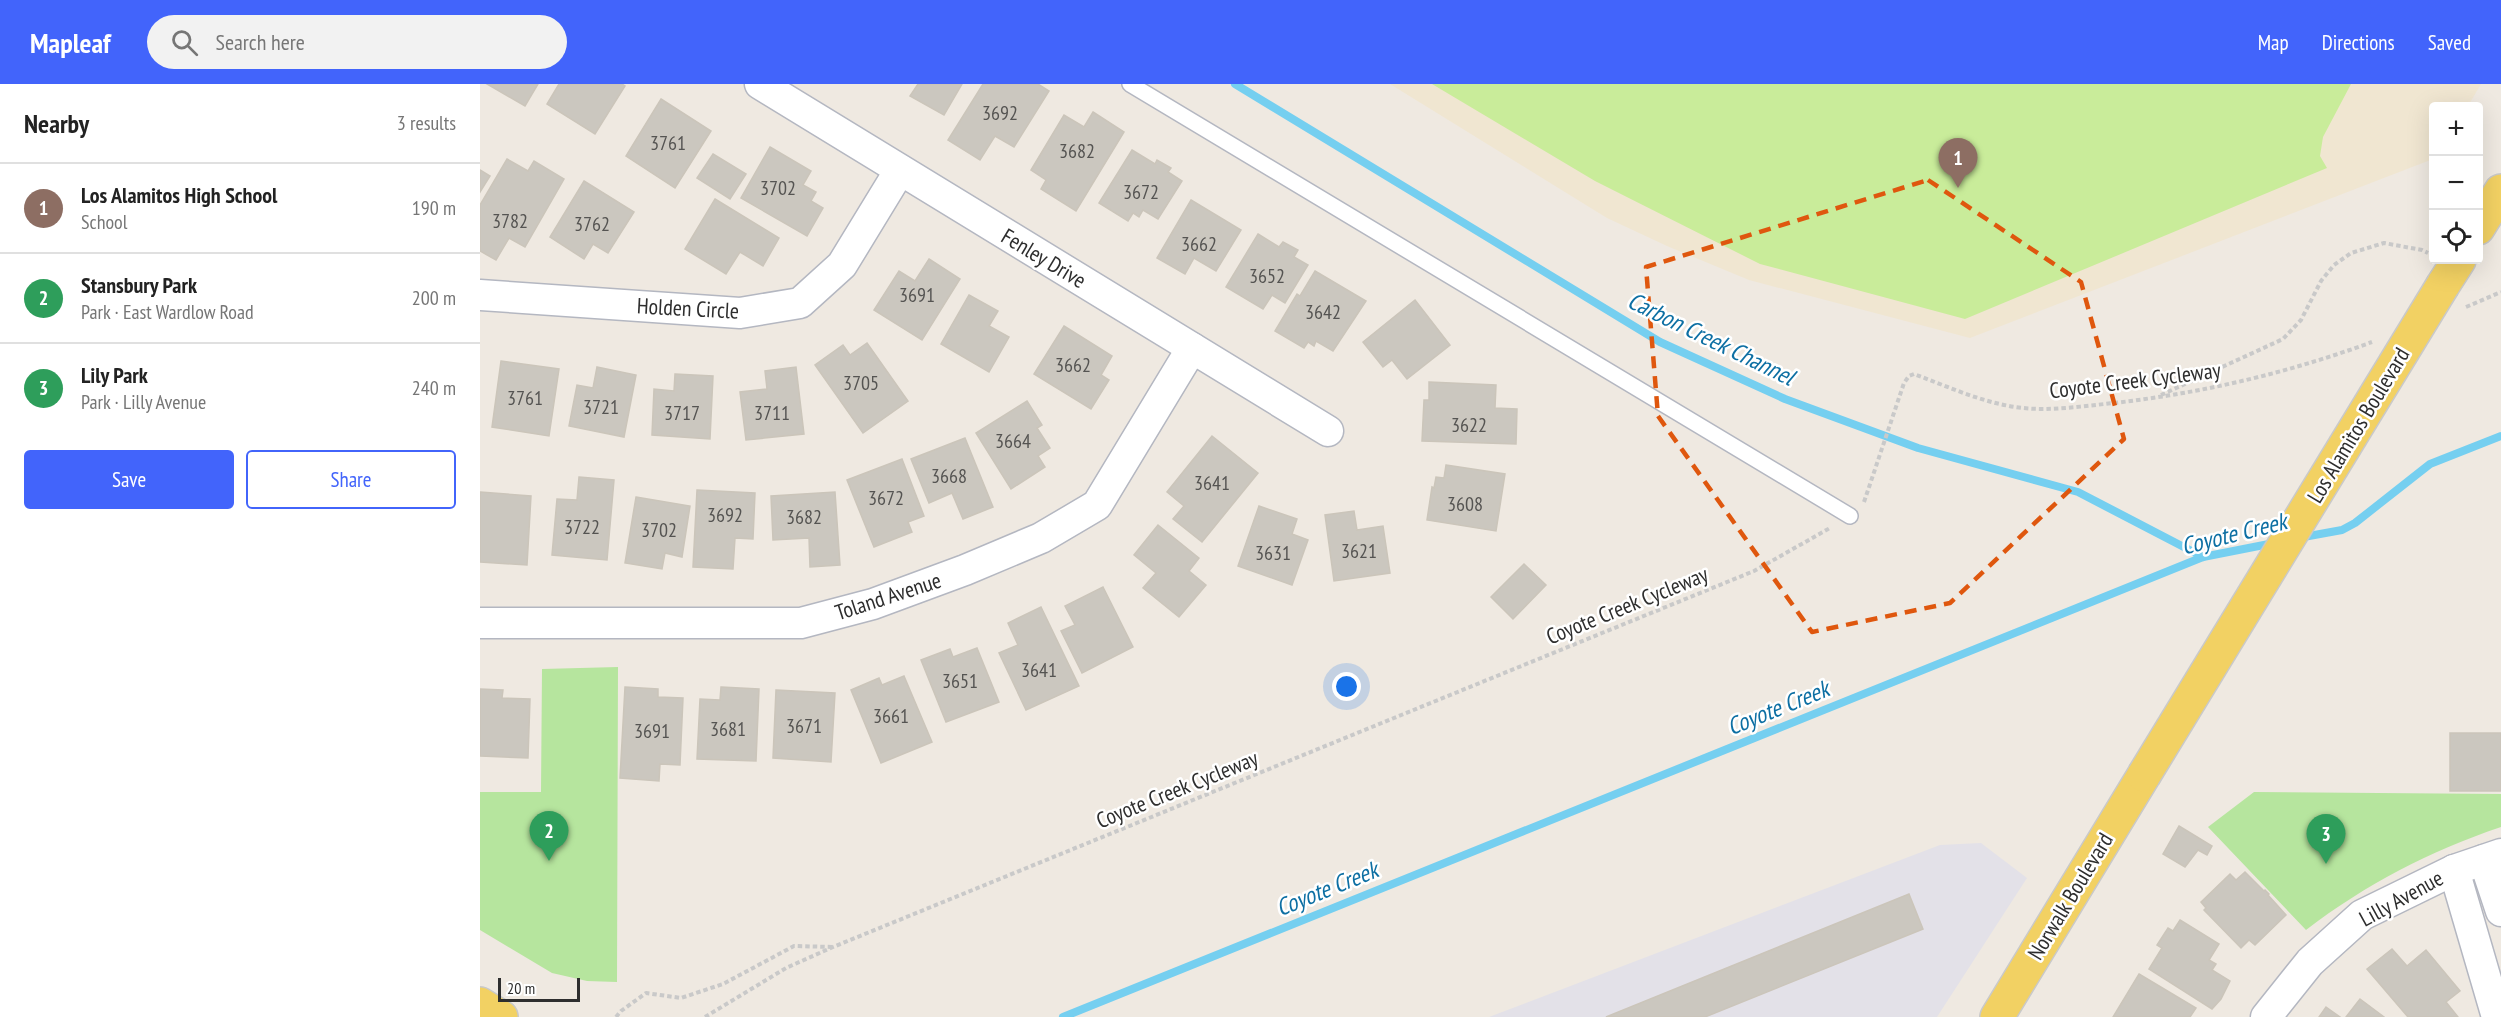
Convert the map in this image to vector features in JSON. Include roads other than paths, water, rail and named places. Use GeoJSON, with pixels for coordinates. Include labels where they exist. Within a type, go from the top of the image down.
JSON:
{"type":"FeatureCollection","features":[{"type":"Feature","properties":{"kind":"main road"},"geometry":{"type":"LineString","coordinates":[[2483,220],[2501,191]]}},
{"type":"Feature","properties":{"kind":"main road","name":"Los Alamitos Boulevard"},"geometry":{"type":"LineString","coordinates":[[2144,775],[2449,278]]}},
{"type":"Feature","properties":{"kind":"main road","name":"Norwalk Boulevard"},"geometry":{"type":"LineString","coordinates":[[1997,1017],[2144,775]]}},
{"type":"Feature","properties":{"kind":"main road"},"geometry":{"type":"LineString","coordinates":[[480,1004],[501,1017]]}},
{"type":"Feature","properties":{"kind":"street","name":"Fenley Drive"},"geometry":{"type":"LineString","coordinates":[[760,84],[1328,431]]}},
{"type":"Feature","properties":{"kind":"street","name":"Holden Circle"},"geometry":{"type":"LineString","coordinates":[[480,295],[740,313],[800,303],[842,265],[900,170]]}},
{"type":"Feature","properties":{"kind":"street","name":"Toland Avenue"},"geometry":{"type":"LineString","coordinates":[[480,623],[801,623],[873,604],[965,570],[1041,538],[1097,505],[1192,348]]}},
{"type":"Feature","properties":{"kind":"street","name":"Lilly Avenue"},"geometry":{"type":"LineString","coordinates":[[2266,1017],[2310,962],[2362,915],[2454,870],[2493,857]]}},
{"type":"Feature","properties":{"kind":"street"},"geometry":{"type":"LineString","coordinates":[[2493,857],[2501,911]]}},
{"type":"Feature","properties":{"kind":"street"},"geometry":{"type":"LineString","coordinates":[[2454,870],[2496,1017]]}},
{"type":"Feature","properties":{"kind":"lane"},"geometry":{"type":"LineString","coordinates":[[1130,84],[1850,516]]}},
{"type":"Feature","properties":{"kind":"waterway","name":"Carbon Creek Channel"},"geometry":{"type":"LineString","coordinates":[[1235,84],[1660,342],[1785,399],[1918,448],[2078,492],[2203,557]]}},
{"type":"Feature","properties":{"kind":"waterway","name":"Coyote Creek"},"geometry":{"type":"LineString","coordinates":[[2298,538],[2342,530],[2355,523],[2430,464],[2501,436]]}},
{"type":"Feature","properties":{"kind":"waterway","name":"Coyote Creek"},"geometry":{"type":"LineString","coordinates":[[1063,1017],[2203,557],[2274,543]]}},
{"type":"Feature","properties":{"kind":"place","name":"Los Alamitos High School"},"geometry":{"type":"Point","coordinates":[1958,188]}},
{"type":"Feature","properties":{"kind":"place","name":"Stansbury Park"},"geometry":{"type":"Point","coordinates":[549,861]}},
{"type":"Feature","properties":{"kind":"place","name":"Lily Park"},"geometry":{"type":"Point","coordinates":[2326,864]}}]}
